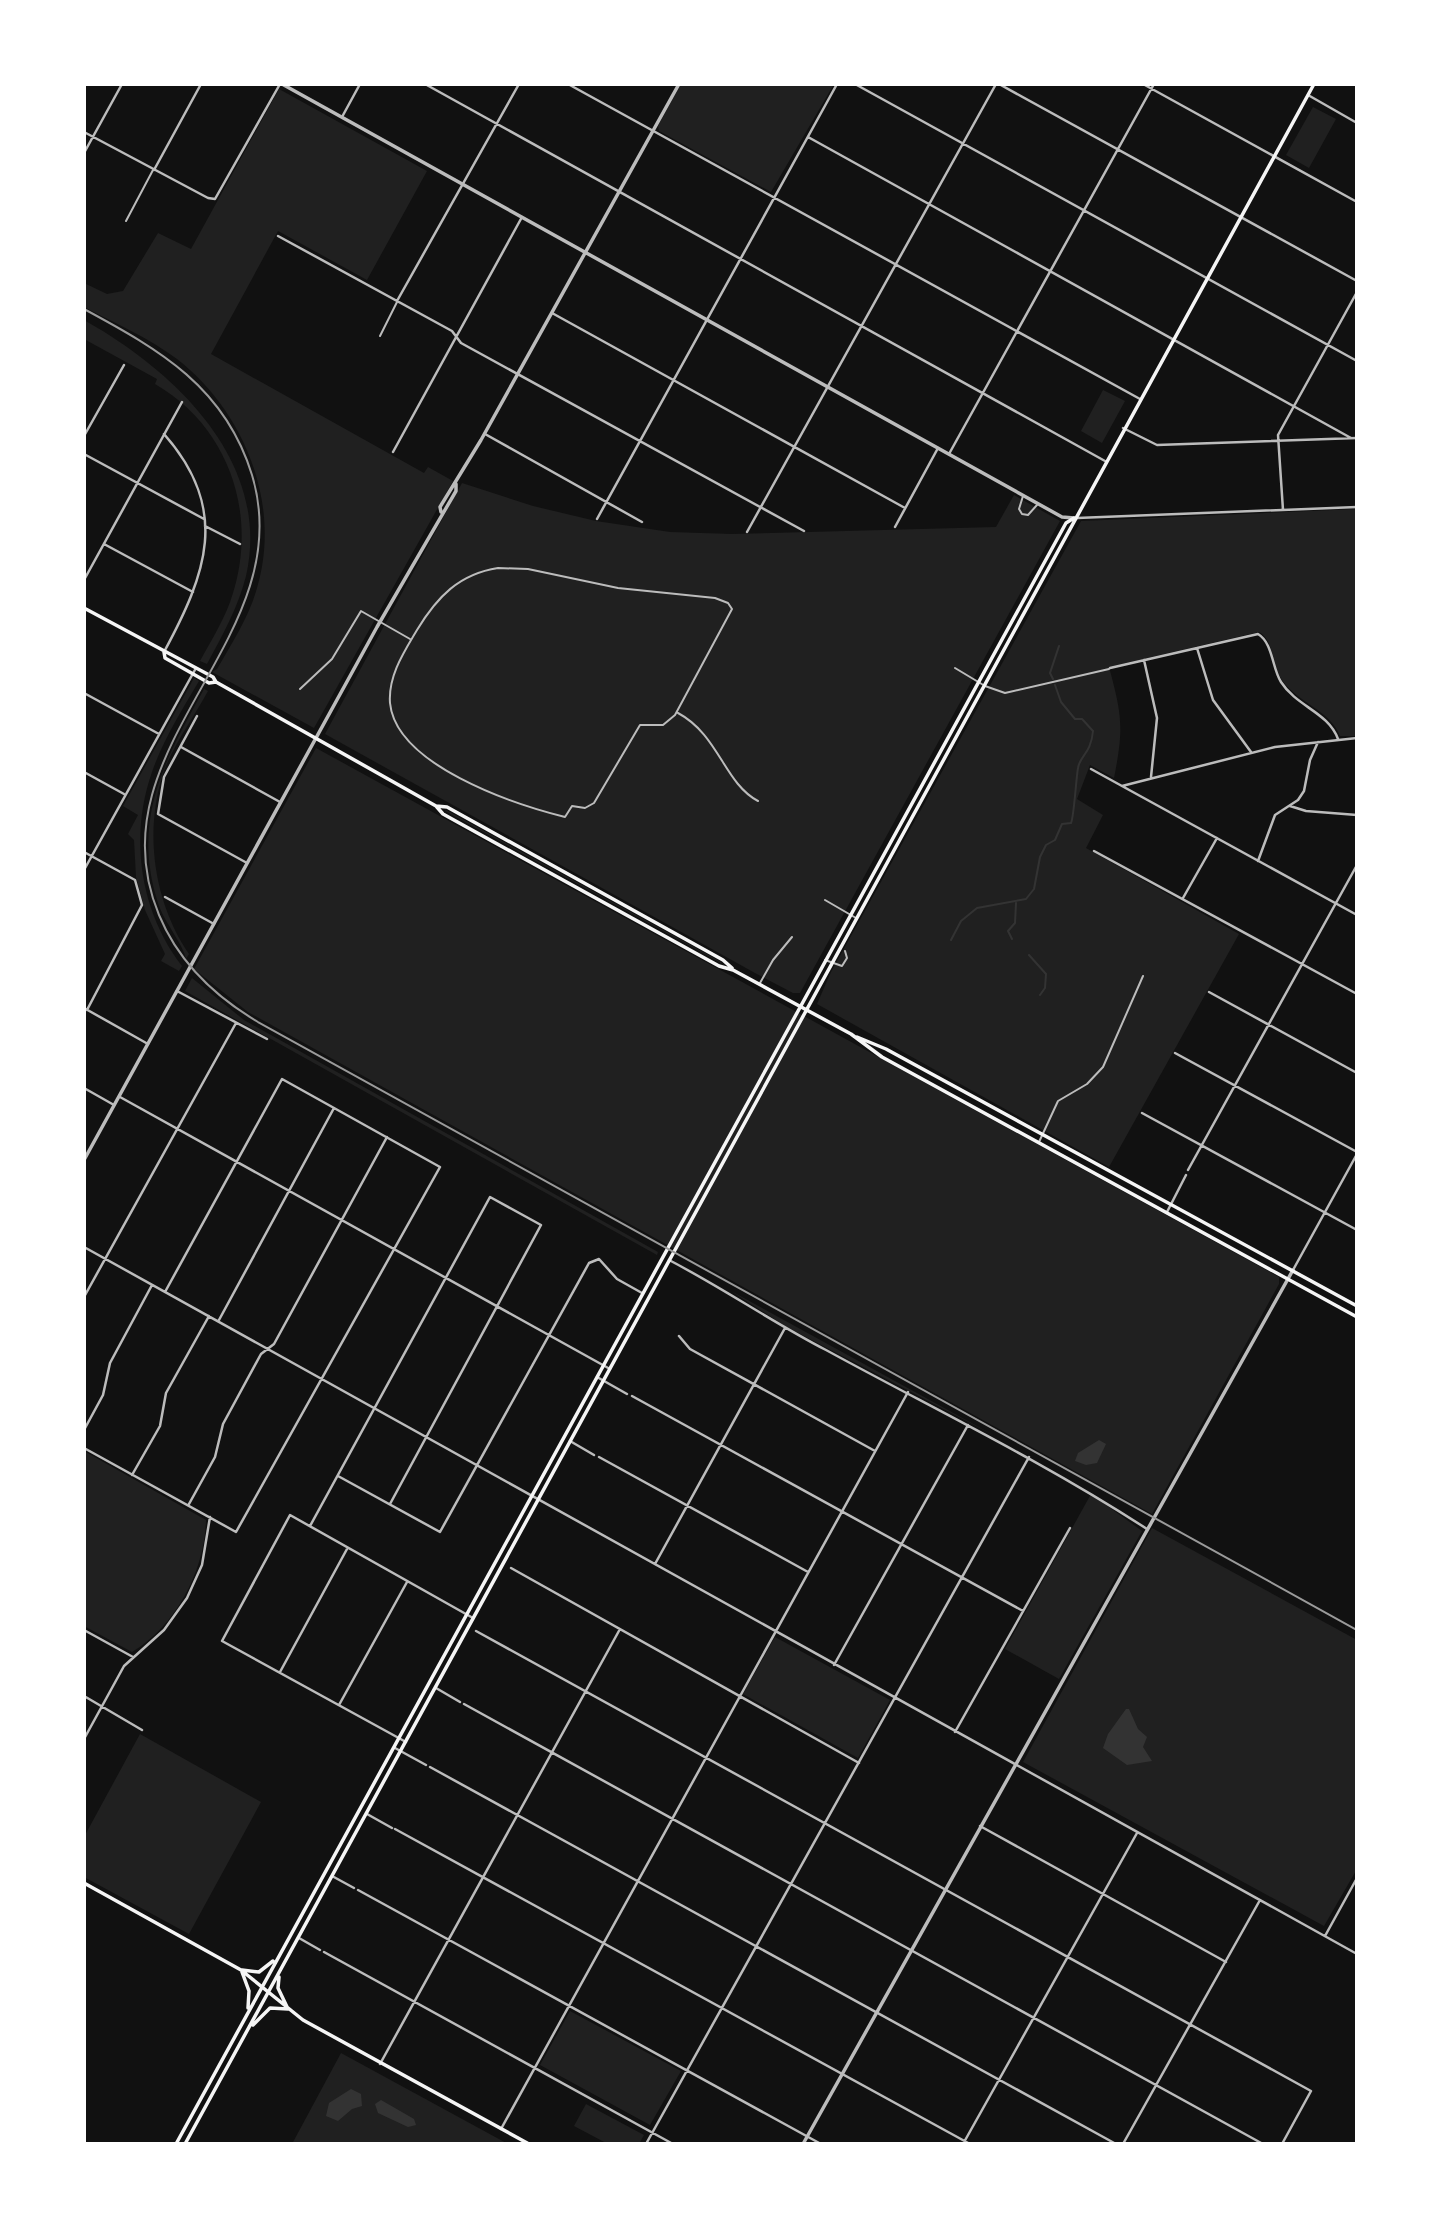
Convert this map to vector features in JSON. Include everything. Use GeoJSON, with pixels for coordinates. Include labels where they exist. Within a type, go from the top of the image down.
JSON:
{"type":"FeatureCollection","features":[{"type":"Feature","properties":{"kind":"main road"},"geometry":{"type":"LineString","coordinates":[[185,2144],[1074,525],[1074,518],[1123,428],[1314,84]]}},
{"type":"Feature","properties":{"kind":"main road"},"geometry":{"type":"LineString","coordinates":[[176,2144],[824,959],[1066,523],[1074,518]]}},
{"type":"Feature","properties":{"kind":"main road"},"geometry":{"type":"LineString","coordinates":[[84,608],[196,667],[216,682],[436,806],[443,814],[719,966],[760,984],[850,1034],[882,1057],[1357,1317]]}},
{"type":"Feature","properties":{"kind":"main road"},"geometry":{"type":"LineString","coordinates":[[164,652],[165,658],[209,683],[216,682]]}},
{"type":"Feature","properties":{"kind":"main road"},"geometry":{"type":"LineString","coordinates":[[436,806],[447,807],[723,960],[733,970]]}},
{"type":"Feature","properties":{"kind":"main road"},"geometry":{"type":"LineString","coordinates":[[850,1034],[886,1049],[1357,1306]]}},
{"type":"Feature","properties":{"kind":"main road"},"geometry":{"type":"LineString","coordinates":[[626,1322],[633,1326]]}},
{"type":"Feature","properties":{"kind":"main road"},"geometry":{"type":"LineString","coordinates":[[324,1872],[332,1876]]}},
{"type":"Feature","properties":{"kind":"main road"},"geometry":{"type":"LineString","coordinates":[[84,1883],[241,1970],[288,2009],[380,2064],[528,2144]]}},
{"type":"Feature","properties":{"kind":"main road"},"geometry":{"type":"LineString","coordinates":[[241,1970],[259,1972],[277,1958]]}},
{"type":"Feature","properties":{"kind":"main road"},"geometry":{"type":"LineString","coordinates":[[241,1970],[249,1991],[247,2012]]}},
{"type":"Feature","properties":{"kind":"main road"},"geometry":{"type":"LineString","coordinates":[[279,1975],[278,1988],[288,2009]]}},
{"type":"Feature","properties":{"kind":"main road"},"geometry":{"type":"LineString","coordinates":[[247,2032],[270,2008],[288,2009]]}},
{"type":"Feature","properties":{"kind":"street"},"geometry":{"type":"LineString","coordinates":[[84,153],[122,84]]}},
{"type":"Feature","properties":{"kind":"street"},"geometry":{"type":"LineString","coordinates":[[154,170],[201,84]]}},
{"type":"Feature","properties":{"kind":"street"},"geometry":{"type":"LineString","coordinates":[[84,132],[208,198],[215,199],[281,84],[1062,517],[1357,507]]}},
{"type":"Feature","properties":{"kind":"street"},"geometry":{"type":"LineString","coordinates":[[342,117],[360,84]]}},
{"type":"Feature","properties":{"kind":"street"},"geometry":{"type":"LineString","coordinates":[[425,84],[1105,461]]}},
{"type":"Feature","properties":{"kind":"street"},"geometry":{"type":"LineString","coordinates":[[397,301],[519,84]]}},
{"type":"Feature","properties":{"kind":"street"},"geometry":{"type":"LineString","coordinates":[[568,84],[1139,399]]}},
{"type":"Feature","properties":{"kind":"street"},"geometry":{"type":"LineString","coordinates":[[84,1160],[441,513],[440,507],[485,434],[679,84]]}},
{"type":"Feature","properties":{"kind":"street"},"geometry":{"type":"LineString","coordinates":[[597,519],[837,84]]}},
{"type":"Feature","properties":{"kind":"street"},"geometry":{"type":"LineString","coordinates":[[855,84],[1357,360]]}},
{"type":"Feature","properties":{"kind":"street"},"geometry":{"type":"LineString","coordinates":[[747,532],[998,84],[1357,281]]}},
{"type":"Feature","properties":{"kind":"street"},"geometry":{"type":"LineString","coordinates":[[1143,84],[1357,202]]}},
{"type":"Feature","properties":{"kind":"street"},"geometry":{"type":"LineString","coordinates":[[949,454],[1154,84]]}},
{"type":"Feature","properties":{"kind":"street"},"geometry":{"type":"LineString","coordinates":[[1308,95],[1357,122]]}},
{"type":"Feature","properties":{"kind":"street"},"geometry":{"type":"LineString","coordinates":[[808,137],[1351,438]]}},
{"type":"Feature","properties":{"kind":"street"},"geometry":{"type":"LineString","coordinates":[[393,452],[523,217]]}},
{"type":"Feature","properties":{"kind":"street"},"geometry":{"type":"LineString","coordinates":[[278,236],[452,331],[461,343],[804,531]]}},
{"type":"Feature","properties":{"kind":"street"},"geometry":{"type":"LineString","coordinates":[[1283,510],[1278,435],[1357,292]]}},
{"type":"Feature","properties":{"kind":"street"},"geometry":{"type":"LineString","coordinates":[[552,313],[905,509]]}},
{"type":"Feature","properties":{"kind":"street"},"geometry":{"type":"LineString","coordinates":[[84,436],[124,365]]}},
{"type":"Feature","properties":{"kind":"street"},"geometry":{"type":"LineString","coordinates":[[84,580],[182,402]]}},
{"type":"Feature","properties":{"kind":"street"},"geometry":{"type":"LineString","coordinates":[[1123,428],[1157,445],[1357,438]]}},
{"type":"Feature","properties":{"kind":"street"},"geometry":{"type":"LineString","coordinates":[[164,434],[189,468],[198,490],[205,526],[203,564],[195,593],[164,652]]}},
{"type":"Feature","properties":{"kind":"street"},"geometry":{"type":"LineString","coordinates":[[485,434],[642,522]]}},
{"type":"Feature","properties":{"kind":"street"},"geometry":{"type":"LineString","coordinates":[[895,527],[938,448]]}},
{"type":"Feature","properties":{"kind":"street"},"geometry":{"type":"LineString","coordinates":[[84,454],[204,519]]}},
{"type":"Feature","properties":{"kind":"street"},"geometry":{"type":"LineString","coordinates":[[205,526],[240,544]]}},
{"type":"Feature","properties":{"kind":"street"},"geometry":{"type":"LineString","coordinates":[[104,544],[195,593]]}},
{"type":"Feature","properties":{"kind":"street"},"geometry":{"type":"LineString","coordinates":[[1110,668],[1250,634],[1265,639],[1280,681],[1296,700],[1327,719],[1338,739]]}},
{"type":"Feature","properties":{"kind":"street"},"geometry":{"type":"LineString","coordinates":[[1197,648],[1213,700],[1252,753]]}},
{"type":"Feature","properties":{"kind":"street"},"geometry":{"type":"LineString","coordinates":[[1144,660],[1157,718],[1151,777]]}},
{"type":"Feature","properties":{"kind":"street"},"geometry":{"type":"LineString","coordinates":[[84,870],[196,667]]}},
{"type":"Feature","properties":{"kind":"street"},"geometry":{"type":"LineString","coordinates":[[84,693],[159,734]]}},
{"type":"Feature","properties":{"kind":"street"},"geometry":{"type":"LineString","coordinates":[[197,716],[164,777],[158,814],[247,863]]}},
{"type":"Feature","properties":{"kind":"street"},"geometry":{"type":"LineString","coordinates":[[1122,786],[1252,753],[1357,738]]}},
{"type":"Feature","properties":{"kind":"street"},"geometry":{"type":"LineString","coordinates":[[1258,861],[1272,820],[1304,791],[1310,760],[1318,742]]}},
{"type":"Feature","properties":{"kind":"street"},"geometry":{"type":"LineString","coordinates":[[181,747],[280,802]]}},
{"type":"Feature","properties":{"kind":"street"},"geometry":{"type":"LineString","coordinates":[[1091,769],[1357,915]]}},
{"type":"Feature","properties":{"kind":"street"},"geometry":{"type":"LineString","coordinates":[[84,772],[125,795]]}},
{"type":"Feature","properties":{"kind":"street"},"geometry":{"type":"LineString","coordinates":[[1290,806],[1306,811],[1357,816]]}},
{"type":"Feature","properties":{"kind":"street"},"geometry":{"type":"LineString","coordinates":[[1183,898],[1217,838]]}},
{"type":"Feature","properties":{"kind":"street"},"geometry":{"type":"LineString","coordinates":[[1094,851],[1357,994]]}},
{"type":"Feature","properties":{"kind":"street"},"geometry":{"type":"LineString","coordinates":[[84,852],[135,880],[142,908],[85,1009],[148,1044]]}},
{"type":"Feature","properties":{"kind":"street"},"geometry":{"type":"LineString","coordinates":[[1188,1170],[1357,864]]}},
{"type":"Feature","properties":{"kind":"street"},"geometry":{"type":"LineString","coordinates":[[165,897],[214,924]]}},
{"type":"Feature","properties":{"kind":"street"},"geometry":{"type":"LineString","coordinates":[[177,990],[267,1040]]}},
{"type":"Feature","properties":{"kind":"street"},"geometry":{"type":"LineString","coordinates":[[1209,992],[1357,1073]]}},
{"type":"Feature","properties":{"kind":"street"},"geometry":{"type":"LineString","coordinates":[[84,1297],[236,1023]]}},
{"type":"Feature","properties":{"kind":"street"},"geometry":{"type":"LineString","coordinates":[[803,2144],[1357,1153],[1175,1052]]}},
{"type":"Feature","properties":{"kind":"street"},"geometry":{"type":"LineString","coordinates":[[84,1448],[236,1532],[440,1167],[282,1079],[165,1292]]}},
{"type":"Feature","properties":{"kind":"street"},"geometry":{"type":"LineString","coordinates":[[84,1088],[114,1105]]}},
{"type":"Feature","properties":{"kind":"street"},"geometry":{"type":"LineString","coordinates":[[119,1096],[610,1369]]}},
{"type":"Feature","properties":{"kind":"street"},"geometry":{"type":"LineString","coordinates":[[218,1321],[334,1108]]}},
{"type":"Feature","properties":{"kind":"street"},"geometry":{"type":"LineString","coordinates":[[1142,1113],[1357,1230]]}},
{"type":"Feature","properties":{"kind":"street"},"geometry":{"type":"LineString","coordinates":[[188,1505],[215,1457],[223,1424],[261,1354],[274,1344],[387,1138]]}},
{"type":"Feature","properties":{"kind":"street"},"geometry":{"type":"LineString","coordinates":[[1167,1212],[1186,1175]]}},
{"type":"Feature","properties":{"kind":"street"},"geometry":{"type":"LineString","coordinates":[[310,1527],[490,1197],[541,1225],[390,1504]]}},
{"type":"Feature","properties":{"kind":"street"},"geometry":{"type":"LineString","coordinates":[[84,1247],[531,1494],[537,1501],[654,1566],[1357,1954]]}},
{"type":"Feature","properties":{"kind":"street"},"geometry":{"type":"LineString","coordinates":[[338,1476],[440,1532],[585,1269],[596,1259],[618,1279],[642,1293]]}},
{"type":"Feature","properties":{"kind":"street"},"geometry":{"type":"LineString","coordinates":[[669,1260],[729,1292],[785,1328],[1030,1457],[1147,1529]]}},
{"type":"Feature","properties":{"kind":"street"},"geometry":{"type":"LineString","coordinates":[[84,1430],[103,1395],[110,1363],[152,1285]]}},
{"type":"Feature","properties":{"kind":"street"},"geometry":{"type":"LineString","coordinates":[[132,1475],[160,1426],[166,1393],[209,1316]]}},
{"type":"Feature","properties":{"kind":"street"},"geometry":{"type":"LineString","coordinates":[[654,1566],[785,1328]]}},
{"type":"Feature","properties":{"kind":"street"},"geometry":{"type":"LineString","coordinates":[[679,1336],[690,1349],[875,1451]]}},
{"type":"Feature","properties":{"kind":"street"},"geometry":{"type":"LineString","coordinates":[[596,1377],[1023,1611]]}},
{"type":"Feature","properties":{"kind":"street"},"geometry":{"type":"LineString","coordinates":[[501,2129],[908,1392]]}},
{"type":"Feature","properties":{"kind":"street"},"geometry":{"type":"LineString","coordinates":[[834,1665],[968,1425]]}},
{"type":"Feature","properties":{"kind":"street"},"geometry":{"type":"LineString","coordinates":[[570,1441],[808,1573]]}},
{"type":"Feature","properties":{"kind":"street"},"geometry":{"type":"LineString","coordinates":[[646,2144],[1030,1457]]}},
{"type":"Feature","properties":{"kind":"street"},"geometry":{"type":"LineString","coordinates":[[405,1742],[222,1641],[290,1516],[473,1618]]}},
{"type":"Feature","properties":{"kind":"street"},"geometry":{"type":"LineString","coordinates":[[84,1739],[118,1675],[133,1657],[164,1630],[187,1598],[202,1565],[210,1517]]}},
{"type":"Feature","properties":{"kind":"street"},"geometry":{"type":"LineString","coordinates":[[955,1732],[1070,1528]]}},
{"type":"Feature","properties":{"kind":"street"},"geometry":{"type":"LineString","coordinates":[[280,1673],[347,1549]]}},
{"type":"Feature","properties":{"kind":"street"},"geometry":{"type":"LineString","coordinates":[[511,1568],[859,1763]]}},
{"type":"Feature","properties":{"kind":"street"},"geometry":{"type":"LineString","coordinates":[[339,1705],[407,1582]]}},
{"type":"Feature","properties":{"kind":"street"},"geometry":{"type":"LineString","coordinates":[[380,2064],[620,1629]]}},
{"type":"Feature","properties":{"kind":"street"},"geometry":{"type":"LineString","coordinates":[[84,1630],[133,1657]]}},
{"type":"Feature","properties":{"kind":"street"},"geometry":{"type":"LineString","coordinates":[[476,1631],[1311,2091],[1282,2144]]}},
{"type":"Feature","properties":{"kind":"street"},"geometry":{"type":"LineString","coordinates":[[435,1688],[1263,2144]]}},
{"type":"Feature","properties":{"kind":"street"},"geometry":{"type":"LineString","coordinates":[[84,1696],[142,1730]]}},
{"type":"Feature","properties":{"kind":"street"},"geometry":{"type":"LineString","coordinates":[[393,1747],[1116,2144]]}},
{"type":"Feature","properties":{"kind":"street"},"geometry":{"type":"LineString","coordinates":[[366,1814],[970,2144]]}},
{"type":"Feature","properties":{"kind":"street"},"geometry":{"type":"LineString","coordinates":[[980,1826],[1226,1962]]}},
{"type":"Feature","properties":{"kind":"street"},"geometry":{"type":"LineString","coordinates":[[964,2143],[1137,1833]]}},
{"type":"Feature","properties":{"kind":"street"},"geometry":{"type":"LineString","coordinates":[[332,1876],[354,1888]]}},
{"type":"Feature","properties":{"kind":"street"},"geometry":{"type":"LineString","coordinates":[[1325,1936],[1357,1878]]}},
{"type":"Feature","properties":{"kind":"street"},"geometry":{"type":"LineString","coordinates":[[358,1890],[821,2144]]}},
{"type":"Feature","properties":{"kind":"street"},"geometry":{"type":"LineString","coordinates":[[1123,2144],[1260,1900]]}},
{"type":"Feature","properties":{"kind":"street"},"geometry":{"type":"LineString","coordinates":[[299,1938],[673,2144]]}},
{"type":"Feature","properties":{"kind":"lane"},"geometry":{"type":"LineString","coordinates":[[125,221],[154,170]]}},
{"type":"Feature","properties":{"kind":"lane"},"geometry":{"type":"LineString","coordinates":[[380,336],[397,301]]}},
{"type":"Feature","properties":{"kind":"lane"},"geometry":{"type":"LineString","coordinates":[[1024,495],[1018,509],[1022,514],[1034,511],[1038,503]]}},
{"type":"Feature","properties":{"kind":"lane"},"geometry":{"type":"LineString","coordinates":[[498,568],[528,569],[618,588],[720,599],[731,606],[731,616],[677,712],[663,725],[644,723],[638,727],[594,803],[585,808],[572,806],[565,817],[478,786],[422,755],[407,741],[392,715],[390,694],[395,672],[411,640],[433,605],[450,588],[478,572],[498,568]]}},
{"type":"Feature","properties":{"kind":"lane"},"geometry":{"type":"LineString","coordinates":[[300,689],[332,659],[360,611],[411,640]]}},
{"type":"Feature","properties":{"kind":"lane"},"geometry":{"type":"LineString","coordinates":[[955,668],[985,686],[1005,693],[1110,668]]}},
{"type":"Feature","properties":{"kind":"lane"},"geometry":{"type":"LineString","coordinates":[[677,712],[706,734],[745,794],[758,800]]}},
{"type":"Feature","properties":{"kind":"lane"},"geometry":{"type":"LineString","coordinates":[[825,901],[857,918]]}},
{"type":"Feature","properties":{"kind":"lane"},"geometry":{"type":"LineString","coordinates":[[760,984],[773,960],[792,937]]}},
{"type":"Feature","properties":{"kind":"lane"},"geometry":{"type":"LineString","coordinates":[[824,959],[838,967],[845,963],[845,951]]}},
{"type":"Feature","properties":{"kind":"lane"},"geometry":{"type":"LineString","coordinates":[[1038,1143],[1058,1101],[1087,1084],[1103,1067],[1143,976]]}},
{"type":"Feature","properties":{"kind":"shaded area"},"geometry":{"type":"Polygon","coordinates":[[[681,84],[834,84],[771,192],[659,131],[658,126],[681,84]]]}},
{"type":"Feature","properties":{"kind":"shaded area"},"geometry":{"type":"Polygon","coordinates":[[[279,89],[427,171],[367,280],[278,231],[211,354],[424,473],[428,467],[453,481],[314,728],[212,672],[217,669],[240,630],[257,588],[263,556],[264,524],[260,492],[238,432],[201,380],[177,359],[84,307],[84,283],[107,294],[123,291],[158,233],[191,249],[279,89]]]}},
{"type":"Feature","properties":{"kind":"shaded area"},"geometry":{"type":"Polygon","coordinates":[[[1313,107],[1336,119],[1309,168],[1286,155],[1313,107]]]}},
{"type":"Feature","properties":{"kind":"shaded area"},"geometry":{"type":"Polygon","coordinates":[[[84,320],[151,365],[182,393],[209,424],[230,458],[244,495],[250,534],[246,576],[234,611],[207,664],[200,661],[227,611],[240,562],[242,532],[239,502],[231,474],[202,423],[180,402],[155,384],[157,379],[84,339],[84,320]]]}},
{"type":"Feature","properties":{"kind":"shaded area"},"geometry":{"type":"Polygon","coordinates":[[[1103,390],[1125,401],[1102,443],[1081,431],[1103,390]]]}},
{"type":"Feature","properties":{"kind":"shaded area"},"geometry":{"type":"Polygon","coordinates":[[[462,483],[533,506],[596,521],[670,532],[732,534],[996,527],[1014,495],[1060,521],[800,993],[793,993],[755,973],[325,734],[462,483]]]}},
{"type":"Feature","properties":{"kind":"shaded area"},"geometry":{"type":"Polygon","coordinates":[[[1357,509],[1357,736],[1340,736],[1329,720],[1289,688],[1279,674],[1268,641],[1259,632],[1109,667],[1119,710],[1119,746],[1114,778],[1090,765],[1077,799],[1103,815],[1086,848],[1239,934],[1109,1167],[817,1004],[831,972],[1081,521],[1357,509]]]}},
{"type":"Feature","properties":{"kind":"shaded area"},"geometry":{"type":"Polygon","coordinates":[[[194,678],[199,681],[156,760],[141,822],[140,848],[148,898],[156,922],[182,966],[179,971],[161,961],[165,954],[145,910],[136,877],[134,840],[128,834],[138,815],[123,806],[194,678]]]}},
{"type":"Feature","properties":{"kind":"shaded area"},"geometry":{"type":"Polygon","coordinates":[[[204,689],[208,691],[176,745],[162,777],[154,823],[156,869],[161,892],[177,934],[189,954],[186,959],[158,903],[148,844],[150,817],[165,766],[204,689]]]}},
{"type":"Feature","properties":{"kind":"shaded area"},"geometry":{"type":"Polygon","coordinates":[[[316,748],[1279,1277],[1279,1284],[1152,1514],[248,1012],[194,969],[316,748]]]}},
{"type":"Feature","properties":{"kind":"shaded area"},"geometry":{"type":"Polygon","coordinates":[[[445,811],[721,962],[721,963],[445,811]]]}},
{"type":"Feature","properties":{"kind":"shaded area"},"geometry":{"type":"Polygon","coordinates":[[[192,978],[244,1020],[658,1252],[657,1255],[185,991],[192,978]]]}},
{"type":"Feature","properties":{"kind":"shaded area"},"geometry":{"type":"Polygon","coordinates":[[[731,1291],[997,1437],[785,1326],[731,1291]]]}},
{"type":"Feature","properties":{"kind":"shaded area"},"geometry":{"type":"Polygon","coordinates":[[[1099,1440],[1106,1444],[1097,1463],[1086,1465],[1075,1461],[1078,1453],[1099,1440]]]}},
{"type":"Feature","properties":{"kind":"shaded area"},"geometry":{"type":"Polygon","coordinates":[[[84,1451],[206,1520],[200,1558],[185,1595],[162,1627],[132,1652],[84,1626],[84,1451]]]}},
{"type":"Feature","properties":{"kind":"shaded area"},"geometry":{"type":"Polygon","coordinates":[[[1091,1494],[1142,1531],[1059,1679],[1005,1649],[1091,1494]]]}},
{"type":"Feature","properties":{"kind":"shaded area"},"geometry":{"type":"Polygon","coordinates":[[[1152,1528],[1357,1640],[1357,1869],[1324,1926],[1023,1762],[1152,1528]]]}},
{"type":"Feature","properties":{"kind":"shaded area"},"geometry":{"type":"Polygon","coordinates":[[[775,1637],[890,1700],[858,1758],[743,1694],[775,1637]]]}},
{"type":"Feature","properties":{"kind":"shaded area"},"geometry":{"type":"Polygon","coordinates":[[[1126,1709],[1129,1709],[1138,1729],[1147,1737],[1143,1747],[1152,1761],[1127,1765],[1103,1748],[1108,1734],[1126,1709]]]}},
{"type":"Feature","properties":{"kind":"shaded area"},"geometry":{"type":"Polygon","coordinates":[[[140,1734],[261,1802],[189,1934],[84,1877],[84,1837],[140,1734]]]}},
{"type":"Feature","properties":{"kind":"shaded area"},"geometry":{"type":"Polygon","coordinates":[[[570,2011],[681,2071],[650,2125],[540,2065],[570,2011]]]}},
{"type":"Feature","properties":{"kind":"shaded area"},"geometry":{"type":"Polygon","coordinates":[[[341,2053],[508,2144],[292,2144],[341,2053]]]}},
{"type":"Feature","properties":{"kind":"shaded area"},"geometry":{"type":"Polygon","coordinates":[[[351,2089],[361,2094],[362,2106],[352,2109],[338,2121],[326,2116],[329,2103],[351,2089]]]}},
{"type":"Feature","properties":{"kind":"shaded area"},"geometry":{"type":"Polygon","coordinates":[[[381,2100],[414,2119],[416,2125],[408,2127],[378,2113],[375,2104],[381,2100]]]}},
{"type":"Feature","properties":{"kind":"shaded area"},"geometry":{"type":"Polygon","coordinates":[[[586,2104],[644,2135],[639,2144],[608,2144],[574,2126],[586,2104]]]}},
{"type":"Feature","properties":{"kind":"waterway"},"geometry":{"type":"LineString","coordinates":[[1053,679],[1050,673],[1059,646]]}},
{"type":"Feature","properties":{"kind":"waterway"},"geometry":{"type":"LineString","coordinates":[[951,940],[961,921],[977,908],[1026,899],[1034,889],[1040,857],[1046,845],[1055,840],[1062,824],[1071,823],[1078,768],[1090,745],[1093,731],[1082,719],[1075,719],[1061,702],[1055,685]]}},
{"type":"Feature","properties":{"kind":"waterway"},"geometry":{"type":"LineString","coordinates":[[1012,939],[1008,931],[1015,923],[1016,903]]}},
{"type":"Feature","properties":{"kind":"waterway"},"geometry":{"type":"LineString","coordinates":[[1029,955],[1046,974],[1045,988],[1040,995]]}},
{"type":"Feature","properties":{"kind":"railway"},"geometry":{"type":"LineString","coordinates":[[84,309],[139,340],[186,374],[225,418],[240,444],[252,475],[259,534],[249,590],[226,642],[171,745],[151,799],[145,855],[159,915],[177,948],[200,977],[227,1001],[258,1022],[1357,1630]]}}]}
